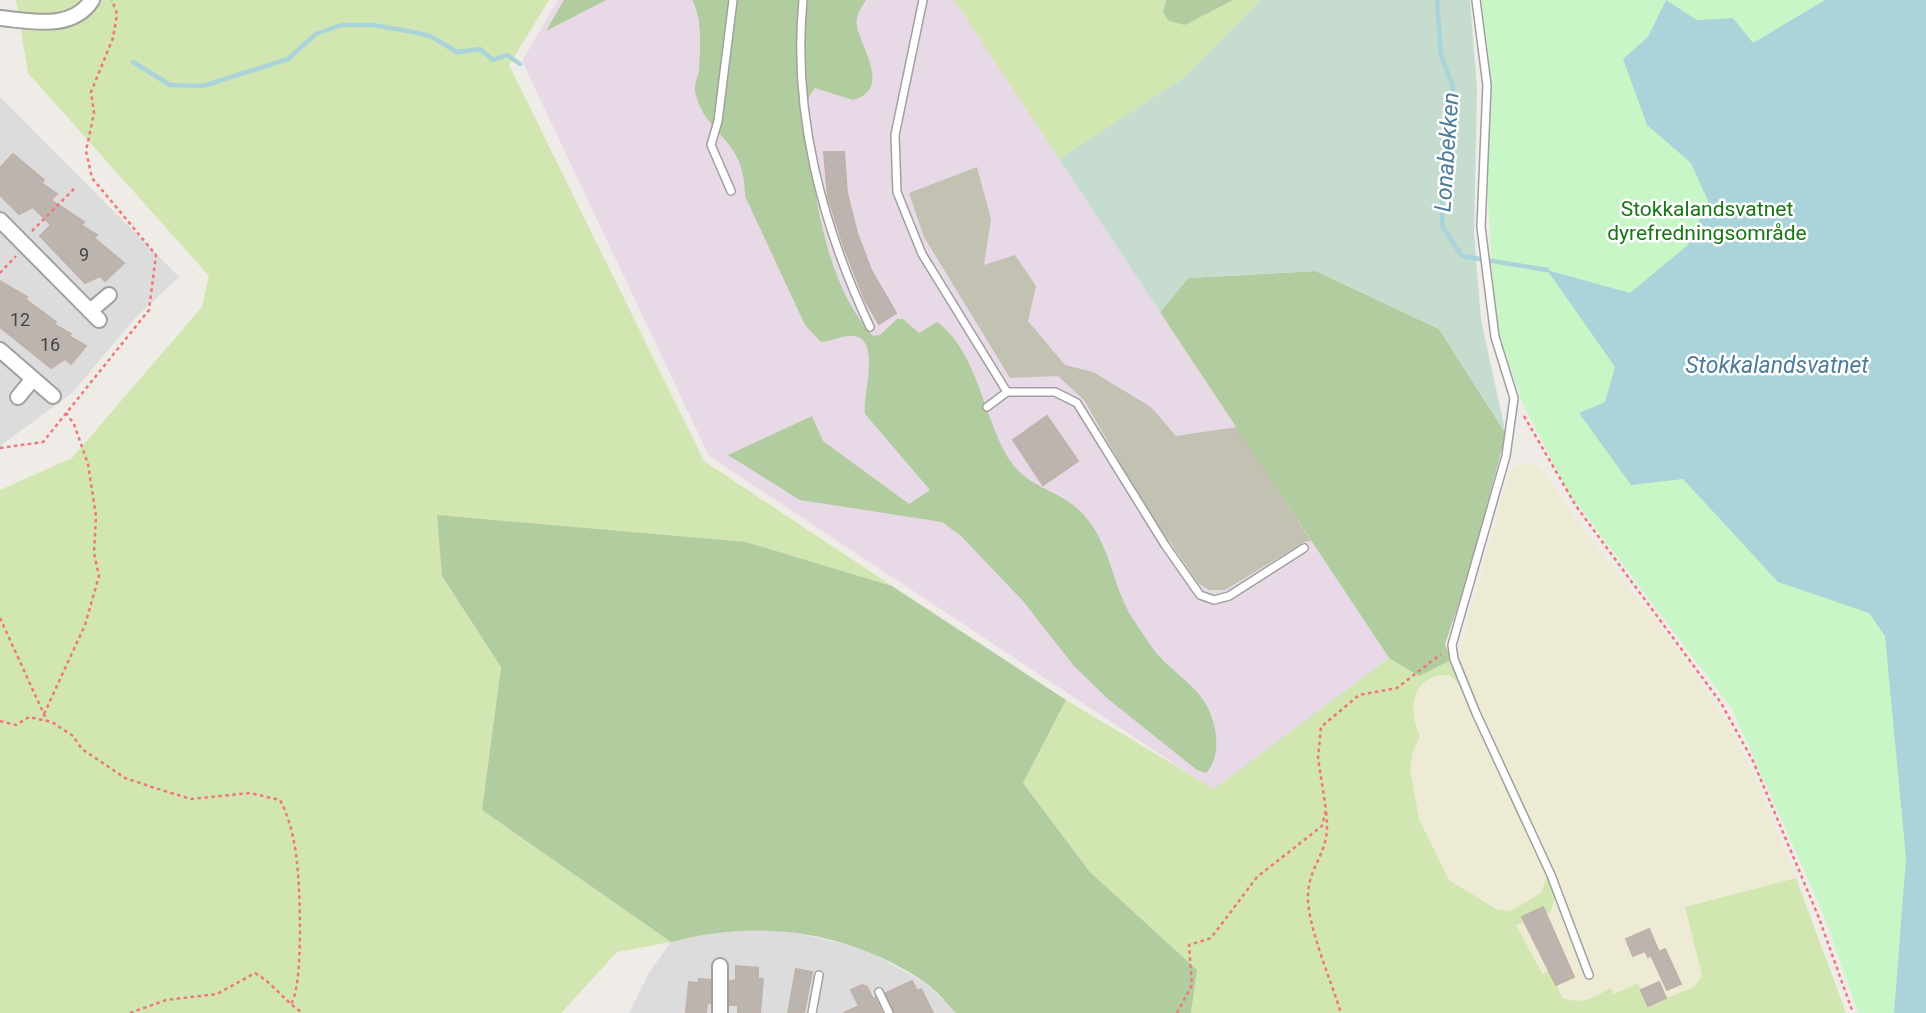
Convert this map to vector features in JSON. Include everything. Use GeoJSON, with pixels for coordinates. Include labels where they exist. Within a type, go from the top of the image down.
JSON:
{"type":"FeatureCollection","features":[{"type":"Feature","properties":{"kind":"street"},"geometry":{"type":"LineString","coordinates":[[0,18],[47,22],[70,19],[92,0]]}},
{"type":"Feature","properties":{"kind":"street"},"geometry":{"type":"LineString","coordinates":[[0,220],[94,316],[109,295]]}},
{"type":"Feature","properties":{"kind":"street"},"geometry":{"type":"LineString","coordinates":[[0,350],[53,396]]}},
{"type":"Feature","properties":{"kind":"street"},"geometry":{"type":"LineString","coordinates":[[18,397],[32,380]]}},
{"type":"Feature","properties":{"kind":"street"},"geometry":{"type":"LineString","coordinates":[[720,966],[720,1013]]}},
{"type":"Feature","properties":{"kind":"lane"},"geometry":{"type":"LineString","coordinates":[[732,191],[711,145],[718,121],[733,0]]}},
{"type":"Feature","properties":{"kind":"lane"},"geometry":{"type":"LineString","coordinates":[[803,0],[800,69],[818,185],[843,268],[870,327]]}},
{"type":"Feature","properties":{"kind":"lane"},"geometry":{"type":"LineString","coordinates":[[923,0],[895,135],[897,192],[922,254],[1007,392]]}},
{"type":"Feature","properties":{"kind":"lane"},"geometry":{"type":"LineString","coordinates":[[1476,0],[1487,85],[1481,227],[1495,337],[1514,398],[1506,456],[1452,645],[1472,702],[1551,875],[1589,975]]}},
{"type":"Feature","properties":{"kind":"lane"},"geometry":{"type":"LineString","coordinates":[[987,407],[1007,392],[1055,392],[1077,403],[1165,545],[1200,595],[1214,600],[1230,596],[1304,548]]}},
{"type":"Feature","properties":{"kind":"lane"},"geometry":{"type":"LineString","coordinates":[[812,1013],[819,975]]}},
{"type":"Feature","properties":{"kind":"lane"},"geometry":{"type":"LineString","coordinates":[[879,992],[889,1013]]}},
{"type":"Feature","properties":{"kind":"path"},"geometry":{"type":"LineString","coordinates":[[0,448],[43,442],[149,310],[156,256],[92,178],[86,151],[94,113],[91,92],[113,38],[117,14],[112,0]]}},
{"type":"Feature","properties":{"kind":"path"},"geometry":{"type":"LineString","coordinates":[[0,273],[74,189]]}},
{"type":"Feature","properties":{"kind":"path"},"geometry":{"type":"LineString","coordinates":[[1514,398],[1576,506],[1721,703],[1753,761],[1819,918],[1853,1013]]}},
{"type":"Feature","properties":{"kind":"path"},"geometry":{"type":"LineString","coordinates":[[44,714],[85,625],[99,576],[94,553],[96,516],[88,464],[74,424],[65,414]]}},
{"type":"Feature","properties":{"kind":"path"},"geometry":{"type":"LineString","coordinates":[[0,618],[47,721]]}},
{"type":"Feature","properties":{"kind":"path"},"geometry":{"type":"LineString","coordinates":[[1341,1013],[1310,913],[1308,893],[1329,832],[1318,758],[1321,727],[1359,695],[1397,688],[1452,645]]}},
{"type":"Feature","properties":{"kind":"path"},"geometry":{"type":"LineString","coordinates":[[0,721],[16,725],[29,718],[52,722],[73,736],[82,749],[125,778],[191,799],[250,793],[280,800],[298,865],[300,960],[296,1000],[290,1005]]}},
{"type":"Feature","properties":{"kind":"path"},"geometry":{"type":"LineString","coordinates":[[1177,1013],[1192,985],[1189,945],[1211,938],[1257,877],[1322,826],[1326,810]]}},
{"type":"Feature","properties":{"kind":"path"},"geometry":{"type":"LineString","coordinates":[[130,1013],[166,1000],[217,994],[255,973],[271,982],[290,1005],[303,1013]]}},
{"type":"Feature","properties":{"kind":"shaded area"},"geometry":{"type":"Polygon","coordinates":[[[558,0],[954,0],[1389,658],[1214,790],[709,456],[522,61],[558,0]]]}},
{"type":"Feature","properties":{"kind":"shaded area"},"geometry":{"type":"Polygon","coordinates":[[[0,97],[179,277],[136,317],[72,393],[0,446],[0,97]]]}},
{"type":"Feature","properties":{"kind":"shaded area"},"geometry":{"type":"Polygon","coordinates":[[[977,167],[991,219],[984,265],[1015,255],[1036,286],[1028,321],[1065,365],[1093,372],[1151,407],[1176,436],[1237,427],[1311,541],[1304,542],[1225,590],[1209,590],[1199,584],[1143,503],[1084,400],[1058,376],[1010,378],[924,237],[909,193],[977,167]]]}},
{"type":"Feature","properties":{"kind":"shaded area"},"geometry":{"type":"Polygon","coordinates":[[[1524,463],[1538,467],[1548,478],[1585,532],[1682,655],[1732,731],[1757,782],[1796,878],[1685,907],[1702,976],[1694,987],[1648,1006],[1641,990],[1614,994],[1611,988],[1590,1001],[1577,1003],[1563,998],[1550,971],[1543,976],[1535,965],[1516,924],[1522,917],[1543,907],[1561,892],[1464,673],[1459,652],[1509,475],[1514,467],[1524,463]]]}},
{"type":"Feature","properties":{"kind":"shaded area"},"geometry":{"type":"Polygon","coordinates":[[[1438,674],[1450,675],[1460,685],[1547,876],[1541,893],[1511,911],[1496,909],[1449,880],[1419,819],[1410,769],[1413,751],[1420,736],[1412,719],[1412,702],[1421,685],[1438,674]]]}},
{"type":"Feature","properties":{"kind":"shaded area"},"geometry":{"type":"Polygon","coordinates":[[[773,928],[863,948],[927,984],[956,1013],[629,1013],[650,971],[671,942],[709,931],[773,928]]]}},
{"type":"Feature","properties":{"kind":"green space"},"geometry":{"type":"Polygon","coordinates":[[[16,0],[549,0],[509,65],[704,461],[892,586],[746,542],[442,576],[501,667],[482,810],[671,942],[617,952],[561,1013],[0,1013],[0,490],[72,458],[202,307],[209,276],[28,73],[16,0]]]}},
{"type":"Feature","properties":{"kind":"green space"},"geometry":{"type":"Polygon","coordinates":[[[564,0],[606,0],[546,31],[564,0]]]}},
{"type":"Feature","properties":{"kind":"green space"},"geometry":{"type":"Polygon","coordinates":[[[692,0],[866,0],[857,23],[871,67],[871,87],[865,95],[853,100],[815,88],[805,111],[817,202],[836,274],[858,317],[873,336],[880,335],[897,319],[903,319],[919,333],[937,322],[951,335],[971,368],[1011,462],[1026,478],[1071,503],[1090,522],[1133,619],[1160,657],[1190,685],[1208,708],[1216,733],[1216,750],[1206,773],[1197,770],[1108,699],[1074,666],[1023,601],[961,536],[942,522],[800,500],[728,455],[812,416],[823,441],[909,504],[930,490],[865,414],[869,357],[867,346],[862,339],[849,336],[821,342],[805,325],[745,196],[744,176],[739,161],[700,106],[695,89],[699,70],[700,34],[698,16],[692,0]]]}},
{"type":"Feature","properties":{"kind":"green space"},"geometry":{"type":"Polygon","coordinates":[[[954,0],[1166,0],[1163,12],[1185,25],[1233,0],[1260,0],[1185,77],[1059,159],[954,0]]]}},
{"type":"Feature","properties":{"kind":"green space"},"geometry":{"type":"Polygon","coordinates":[[[1166,0],[1233,0],[1185,25],[1169,21],[1163,12],[1166,0]]]}},
{"type":"Feature","properties":{"kind":"green space"},"geometry":{"type":"Polygon","coordinates":[[[1260,0],[1470,0],[1477,88],[1474,233],[1481,320],[1506,434],[1439,329],[1316,271],[1188,278],[1160,312],[1059,159],[1185,77],[1260,0]]]}},
{"type":"Feature","properties":{"kind":"green space","name":"Stokkalandsvatnet dyrefredningsområde"},"geometry":{"type":"Polygon","coordinates":[[[1481,0],[1926,0],[1926,1013],[1858,1013],[1823,913],[1732,709],[1569,493],[1523,404],[1498,332],[1493,285],[1486,168],[1491,75],[1481,0]]]}},
{"type":"Feature","properties":{"kind":"green space"},"geometry":{"type":"Polygon","coordinates":[[[1316,271],[1439,329],[1506,434],[1467,580],[1445,644],[1451,660],[1419,676],[1389,658],[1160,312],[1188,278],[1316,271]]]}},
{"type":"Feature","properties":{"kind":"green space"},"geometry":{"type":"Polygon","coordinates":[[[437,515],[746,542],[892,586],[1066,700],[1023,783],[1090,872],[1197,970],[1191,1013],[956,1013],[930,986],[897,965],[867,951],[835,941],[803,934],[737,931],[671,942],[482,810],[501,667],[442,576],[437,515]]]}},
{"type":"Feature","properties":{"kind":"green space"},"geometry":{"type":"Polygon","coordinates":[[[1389,658],[1419,675],[1451,660],[1460,685],[1450,675],[1427,680],[1420,686],[1414,704],[1420,736],[1413,751],[1410,769],[1419,819],[1449,880],[1496,909],[1511,911],[1541,893],[1547,876],[1556,895],[1550,913],[1546,913],[1543,907],[1523,917],[1525,922],[1516,925],[1543,975],[1549,970],[1563,998],[1582,1001],[1611,988],[1614,994],[1638,983],[1649,1005],[1694,987],[1702,976],[1685,907],[1796,878],[1846,1013],[1191,1013],[1196,970],[1090,872],[1023,783],[1066,700],[1214,789],[1389,658]]]}},
{"type":"Feature","properties":{"kind":"water","name":"Stokkalandsvatnet"},"geometry":{"type":"Polygon","coordinates":[[[1666,0],[1697,20],[1733,18],[1753,43],[1825,0],[1926,0],[1926,1013],[1894,1013],[1906,858],[1885,636],[1869,613],[1778,582],[1683,479],[1631,485],[1579,413],[1605,402],[1615,367],[1547,270],[1630,293],[1688,245],[1708,201],[1691,163],[1647,125],[1623,59],[1648,37],[1666,0]]]}},
{"type":"Feature","properties":{"kind":"building"},"geometry":{"type":"Polygon","coordinates":[[[824,152],[844,152],[847,193],[857,233],[871,270],[896,313],[879,324],[865,300],[828,197],[824,152]]]}},
{"type":"Feature","properties":{"kind":"building"},"geometry":{"type":"Polygon","coordinates":[[[13,154],[44,180],[41,183],[57,194],[51,200],[84,222],[81,225],[97,235],[94,238],[124,263],[105,281],[100,276],[85,283],[40,236],[51,225],[33,207],[19,214],[0,195],[0,168],[13,154]]]}},
{"type":"Feature","properties":{"kind":"building"},"geometry":{"type":"Polygon","coordinates":[[[0,281],[27,297],[25,299],[56,322],[54,324],[86,346],[71,364],[65,359],[51,368],[0,327],[0,281]]]}},
{"type":"Feature","properties":{"kind":"building"},"geometry":{"type":"Polygon","coordinates":[[[1047,416],[1078,461],[1043,485],[1013,440],[1047,416]]]}},
{"type":"Feature","properties":{"kind":"building"},"geometry":{"type":"Polygon","coordinates":[[[1543,907],[1574,977],[1556,985],[1522,917],[1543,907]]]}},
{"type":"Feature","properties":{"kind":"building"},"geometry":{"type":"Polygon","coordinates":[[[1649,929],[1659,952],[1665,949],[1681,984],[1667,990],[1651,955],[1648,957],[1645,951],[1633,956],[1626,939],[1649,929]]]}},
{"type":"Feature","properties":{"kind":"building"},"geometry":{"type":"Polygon","coordinates":[[[736,966],[758,968],[758,979],[763,979],[760,1013],[738,1013],[738,1005],[730,1005],[730,981],[736,980],[736,966]]]}},
{"type":"Feature","properties":{"kind":"building"},"geometry":{"type":"Polygon","coordinates":[[[796,969],[812,972],[804,1013],[788,1013],[796,969]]]}},
{"type":"Feature","properties":{"kind":"building"},"geometry":{"type":"Polygon","coordinates":[[[699,979],[710,980],[710,1003],[707,1003],[706,1013],[686,1013],[689,982],[699,983],[699,979]]]}},
{"type":"Feature","properties":{"kind":"building"},"geometry":{"type":"Polygon","coordinates":[[[912,981],[917,991],[921,989],[933,1013],[895,1013],[886,993],[912,981]]]}},
{"type":"Feature","properties":{"kind":"building"},"geometry":{"type":"Polygon","coordinates":[[[1659,982],[1666,998],[1648,1006],[1641,990],[1659,982]]]}},
{"type":"Feature","properties":{"kind":"building"},"geometry":{"type":"Polygon","coordinates":[[[862,985],[867,987],[873,999],[875,998],[882,1013],[844,1013],[859,1006],[851,990],[862,985]]]}},
{"type":"Feature","properties":{"kind":"waterway","name":"Lonabekken"},"geometry":{"type":"LineString","coordinates":[[1437,0],[1441,56],[1453,86],[1443,153],[1442,226],[1462,256],[1547,270]]}},
{"type":"Feature","properties":{"kind":"waterway","name":"Lonabekken"},"geometry":{"type":"LineString","coordinates":[[133,62],[170,85],[203,86],[288,59],[316,34],[341,25],[373,25],[430,36],[457,52],[480,49],[493,60],[507,55],[520,64]]}}]}
